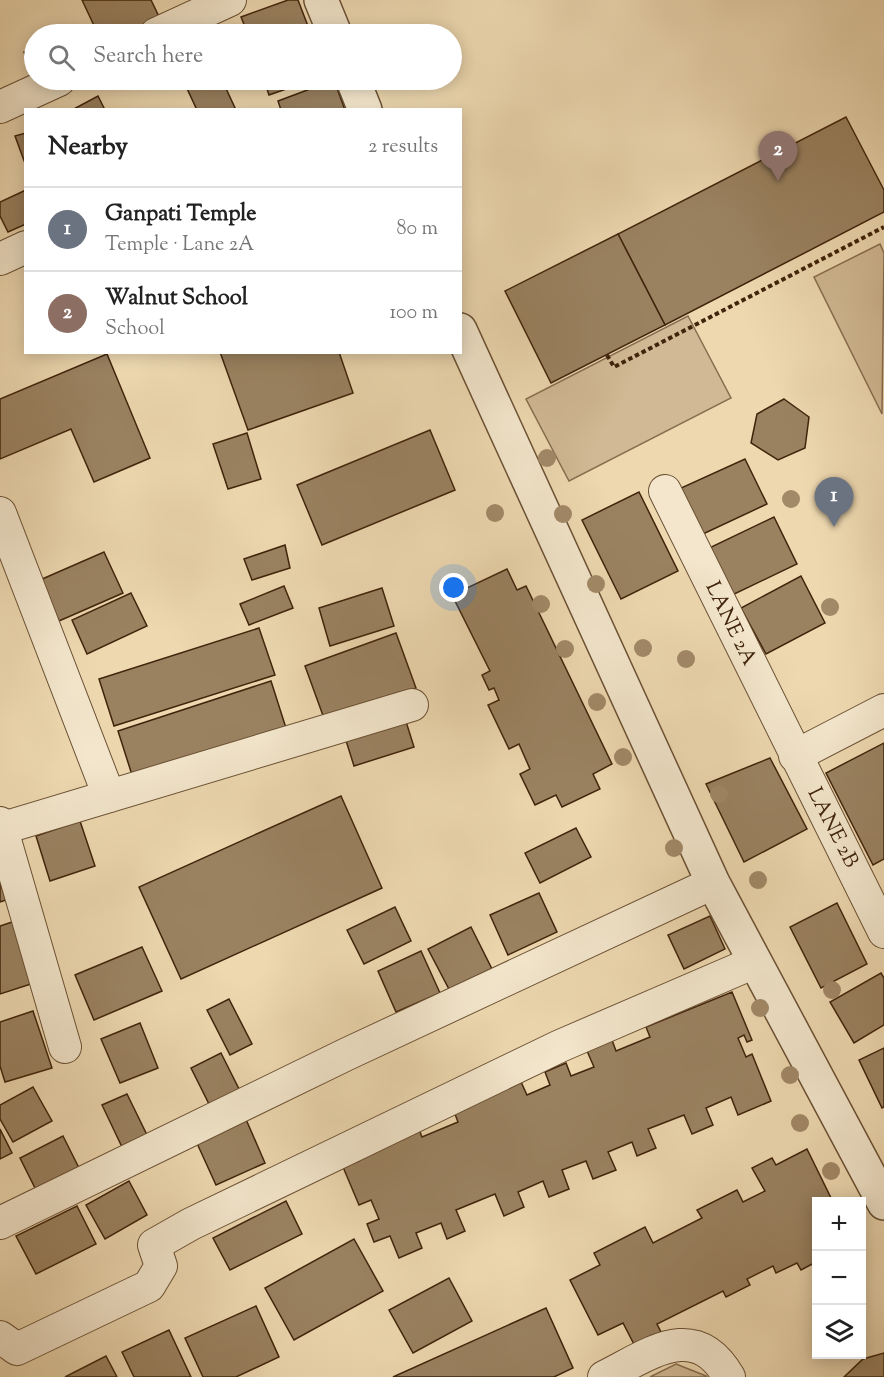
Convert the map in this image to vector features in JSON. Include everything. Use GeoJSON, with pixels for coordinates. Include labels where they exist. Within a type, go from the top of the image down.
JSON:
{"type":"FeatureCollection","features":[{"type":"Feature","properties":{"kind":"street"},"geometry":{"type":"LineString","coordinates":[[178,24],[230,0]]}},
{"type":"Feature","properties":{"kind":"street"},"geometry":{"type":"LineString","coordinates":[[321,0],[331,24]]}},
{"type":"Feature","properties":{"kind":"street"},"geometry":{"type":"LineString","coordinates":[[0,107],[37,90]]}},
{"type":"Feature","properties":{"kind":"street"},"geometry":{"type":"LineString","coordinates":[[357,90],[364,108]]}},
{"type":"Feature","properties":{"kind":"street"},"geometry":{"type":"LineString","coordinates":[[0,259],[24,248]]}},
{"type":"Feature","properties":{"kind":"street"},"geometry":{"type":"LineString","coordinates":[[462,334],[713,883],[884,1203]]}},
{"type":"Feature","properties":{"kind":"street","name":"LANE 2A"},"geometry":{"type":"LineString","coordinates":[[665,491],[795,756]]}},
{"type":"Feature","properties":{"kind":"street"},"geometry":{"type":"LineString","coordinates":[[0,513],[109,796]]}},
{"type":"Feature","properties":{"kind":"street"},"geometry":{"type":"LineString","coordinates":[[65,1047],[12,907],[1,827],[412,705]]}},
{"type":"Feature","properties":{"kind":"street"},"geometry":{"type":"LineString","coordinates":[[795,756],[884,710]]}},
{"type":"Feature","properties":{"kind":"street","name":"LANE 2B"},"geometry":{"type":"LineString","coordinates":[[795,756],[884,932]]}},
{"type":"Feature","properties":{"kind":"street"},"geometry":{"type":"LineString","coordinates":[[0,1223],[346,1054],[713,883]]}},
{"type":"Feature","properties":{"kind":"street"},"geometry":{"type":"LineString","coordinates":[[0,1336],[17,1349],[149,1286],[161,1266],[154,1245],[191,1224],[560,1046],[755,962]]}},
{"type":"Feature","properties":{"kind":"street"},"geometry":{"type":"LineString","coordinates":[[604,1377],[655,1351],[685,1342],[705,1350],[722,1364],[729,1377]]}},
{"type":"Feature","properties":{"kind":"path"},"geometry":{"type":"LineString","coordinates":[[607,355],[614,367],[884,227]]}},
{"type":"Feature","properties":{"kind":"shaded area"},"geometry":{"type":"Polygon","coordinates":[[[880,244],[884,253],[882,414],[814,277],[880,244]]]}},
{"type":"Feature","properties":{"kind":"shaded area"},"geometry":{"type":"Polygon","coordinates":[[[688,316],[731,398],[569,481],[526,399],[688,316]]]}},
{"type":"Feature","properties":{"kind":"shaded area"},"geometry":{"type":"Polygon","coordinates":[[[676,1364],[706,1376],[707,1377],[650,1377],[676,1364]]]}},
{"type":"Feature","properties":{"kind":"building"},"geometry":{"type":"Polygon","coordinates":[[[82,0],[151,0],[163,24],[93,24],[82,0]]]}},
{"type":"Feature","properties":{"kind":"building"},"geometry":{"type":"Polygon","coordinates":[[[288,0],[298,0],[307,24],[244,24],[241,17],[288,0]]]}},
{"type":"Feature","properties":{"kind":"building"},"geometry":{"type":"Polygon","coordinates":[[[188,90],[227,90],[235,108],[196,108],[188,90]]]}},
{"type":"Feature","properties":{"kind":"building"},"geometry":{"type":"Polygon","coordinates":[[[267,90],[283,90],[269,95],[267,90]]]}},
{"type":"Feature","properties":{"kind":"building"},"geometry":{"type":"Polygon","coordinates":[[[307,90],[338,90],[344,108],[280,108],[278,101],[307,90]]]}},
{"type":"Feature","properties":{"kind":"building"},"geometry":{"type":"Polygon","coordinates":[[[98,96],[104,108],[76,108],[98,96]]]}},
{"type":"Feature","properties":{"kind":"building"},"geometry":{"type":"Polygon","coordinates":[[[846,117],[884,190],[884,212],[665,325],[618,234],[846,117]]]}},
{"type":"Feature","properties":{"kind":"building"},"geometry":{"type":"Polygon","coordinates":[[[24,134],[24,161],[15,136],[24,134]]]}},
{"type":"Feature","properties":{"kind":"building"},"geometry":{"type":"Polygon","coordinates":[[[24,191],[24,225],[8,232],[0,216],[0,202],[24,191]]]}},
{"type":"Feature","properties":{"kind":"building"},"geometry":{"type":"Polygon","coordinates":[[[618,234],[665,325],[551,383],[505,291],[618,234]]]}},
{"type":"Feature","properties":{"kind":"building"},"geometry":{"type":"Polygon","coordinates":[[[107,354],[150,458],[94,482],[71,429],[0,459],[0,399],[107,354]]]}},
{"type":"Feature","properties":{"kind":"building"},"geometry":{"type":"Polygon","coordinates":[[[221,354],[340,354],[353,393],[248,430],[221,354]]]}},
{"type":"Feature","properties":{"kind":"building"},"geometry":{"type":"Polygon","coordinates":[[[784,399],[809,417],[805,448],[778,460],[751,443],[757,414],[784,399]]]}},
{"type":"Feature","properties":{"kind":"building"},"geometry":{"type":"Polygon","coordinates":[[[430,430],[455,490],[322,545],[297,485],[430,430]]]}},
{"type":"Feature","properties":{"kind":"building"},"geometry":{"type":"Polygon","coordinates":[[[247,433],[261,479],[228,489],[213,444],[247,433]]]}},
{"type":"Feature","properties":{"kind":"building"},"geometry":{"type":"Polygon","coordinates":[[[745,459],[767,504],[703,534],[681,488],[745,459]]]}},
{"type":"Feature","properties":{"kind":"building"},"geometry":{"type":"Polygon","coordinates":[[[639,492],[678,571],[621,599],[582,520],[639,492]]]}},
{"type":"Feature","properties":{"kind":"building"},"geometry":{"type":"Polygon","coordinates":[[[774,517],[797,564],[728,597],[705,550],[774,517]]]}},
{"type":"Feature","properties":{"kind":"building"},"geometry":{"type":"Polygon","coordinates":[[[285,545],[290,568],[252,580],[244,559],[285,545]]]}},
{"type":"Feature","properties":{"kind":"building"},"geometry":{"type":"Polygon","coordinates":[[[104,552],[123,593],[59,621],[40,580],[104,552]]]}},
{"type":"Feature","properties":{"kind":"building"},"geometry":{"type":"Polygon","coordinates":[[[507,569],[517,590],[526,586],[612,764],[593,774],[600,789],[562,807],[556,795],[535,805],[520,774],[530,769],[519,744],[509,749],[488,705],[499,700],[494,688],[489,690],[482,675],[490,671],[452,595],[507,569]]]}},
{"type":"Feature","properties":{"kind":"building"},"geometry":{"type":"Polygon","coordinates":[[[801,576],[825,623],[766,654],[741,608],[801,576]]]}},
{"type":"Feature","properties":{"kind":"building"},"geometry":{"type":"Polygon","coordinates":[[[284,586],[293,608],[249,625],[240,604],[284,586]]]}},
{"type":"Feature","properties":{"kind":"building"},"geometry":{"type":"Polygon","coordinates":[[[382,588],[394,626],[330,646],[319,608],[382,588]]]}},
{"type":"Feature","properties":{"kind":"building"},"geometry":{"type":"Polygon","coordinates":[[[131,593],[147,626],[87,654],[72,620],[131,593]]]}},
{"type":"Feature","properties":{"kind":"building"},"geometry":{"type":"Polygon","coordinates":[[[259,628],[275,675],[114,726],[99,679],[259,628]]]}},
{"type":"Feature","properties":{"kind":"building"},"geometry":{"type":"Polygon","coordinates":[[[396,633],[416,688],[325,721],[305,666],[396,633]]]}},
{"type":"Feature","properties":{"kind":"building"},"geometry":{"type":"Polygon","coordinates":[[[271,681],[286,728],[133,778],[118,731],[271,681]]]}},
{"type":"Feature","properties":{"kind":"building"},"geometry":{"type":"Polygon","coordinates":[[[403,712],[414,747],[354,766],[343,731],[403,712]]]}},
{"type":"Feature","properties":{"kind":"building"},"geometry":{"type":"Polygon","coordinates":[[[884,743],[884,859],[873,865],[826,773],[884,743]]]}},
{"type":"Feature","properties":{"kind":"building"},"geometry":{"type":"Polygon","coordinates":[[[770,758],[807,829],[744,862],[706,784],[770,758]]]}},
{"type":"Feature","properties":{"kind":"building"},"geometry":{"type":"Polygon","coordinates":[[[341,796],[382,888],[181,979],[139,887],[341,796]]]}},
{"type":"Feature","properties":{"kind":"building"},"geometry":{"type":"Polygon","coordinates":[[[80,821],[95,866],[50,881],[36,836],[80,821]]]}},
{"type":"Feature","properties":{"kind":"building"},"geometry":{"type":"Polygon","coordinates":[[[576,828],[591,857],[540,883],[525,853],[576,828]]]}},
{"type":"Feature","properties":{"kind":"building"},"geometry":{"type":"Polygon","coordinates":[[[0,881],[6,900],[0,902],[0,881]]]}},
{"type":"Feature","properties":{"kind":"building"},"geometry":{"type":"Polygon","coordinates":[[[539,893],[557,932],[508,955],[490,915],[539,893]]]}},
{"type":"Feature","properties":{"kind":"building"},"geometry":{"type":"Polygon","coordinates":[[[837,903],[867,964],[821,988],[790,927],[837,903]]]}},
{"type":"Feature","properties":{"kind":"building"},"geometry":{"type":"Polygon","coordinates":[[[395,907],[411,941],[364,964],[347,930],[395,907]]]}},
{"type":"Feature","properties":{"kind":"building"},"geometry":{"type":"Polygon","coordinates":[[[710,916],[725,949],[684,969],[668,935],[710,916]]]}},
{"type":"Feature","properties":{"kind":"building"},"geometry":{"type":"Polygon","coordinates":[[[15,921],[34,983],[0,994],[0,926],[15,921]]]}},
{"type":"Feature","properties":{"kind":"building"},"geometry":{"type":"Polygon","coordinates":[[[471,927],[493,971],[451,993],[428,949],[471,927]]]}},
{"type":"Feature","properties":{"kind":"building"},"geometry":{"type":"Polygon","coordinates":[[[142,947],[162,991],[94,1020],[75,975],[142,947]]]}},
{"type":"Feature","properties":{"kind":"building"},"geometry":{"type":"Polygon","coordinates":[[[421,951],[440,993],[396,1012],[378,971],[421,951]]]}},
{"type":"Feature","properties":{"kind":"building"},"geometry":{"type":"Polygon","coordinates":[[[881,973],[884,978],[884,1025],[854,1043],[830,1002],[881,973]]]}},
{"type":"Feature","properties":{"kind":"building"},"geometry":{"type":"Polygon","coordinates":[[[732,992],[752,1040],[747,1042],[744,1035],[738,1038],[746,1057],[752,1054],[771,1101],[738,1115],[731,1097],[706,1108],[713,1125],[692,1134],[684,1115],[648,1129],[656,1148],[637,1156],[632,1142],[608,1152],[616,1170],[593,1179],[586,1161],[562,1170],[569,1189],[549,1197],[543,1181],[518,1192],[524,1207],[504,1216],[495,1194],[456,1210],[465,1231],[447,1239],[441,1223],[416,1233],[422,1248],[399,1258],[390,1236],[374,1242],[367,1224],[379,1219],[371,1200],[359,1205],[343,1167],[359,1161],[355,1149],[417,1124],[422,1137],[458,1122],[453,1109],[521,1082],[527,1095],[550,1085],[545,1072],[566,1063],[571,1076],[594,1067],[587,1051],[612,1040],[616,1051],[650,1037],[646,1027],[732,992]]]}},
{"type":"Feature","properties":{"kind":"building"},"geometry":{"type":"Polygon","coordinates":[[[229,999],[252,1044],[230,1055],[207,1010],[229,999]]]}},
{"type":"Feature","properties":{"kind":"building"},"geometry":{"type":"Polygon","coordinates":[[[33,1011],[52,1068],[5,1082],[0,1066],[0,1022],[33,1011]]]}},
{"type":"Feature","properties":{"kind":"building"},"geometry":{"type":"Polygon","coordinates":[[[140,1023],[158,1068],[120,1083],[101,1039],[140,1023]]]}},
{"type":"Feature","properties":{"kind":"building"},"geometry":{"type":"Polygon","coordinates":[[[884,1048],[884,1107],[882,1108],[859,1060],[884,1048]]]}},
{"type":"Feature","properties":{"kind":"building"},"geometry":{"type":"Polygon","coordinates":[[[221,1053],[240,1091],[210,1106],[191,1068],[221,1053]]]}},
{"type":"Feature","properties":{"kind":"building"},"geometry":{"type":"Polygon","coordinates":[[[33,1087],[52,1121],[13,1142],[0,1119],[0,1105],[33,1087]]]}},
{"type":"Feature","properties":{"kind":"building"},"geometry":{"type":"Polygon","coordinates":[[[127,1094],[147,1135],[122,1147],[102,1105],[127,1094]]]}},
{"type":"Feature","properties":{"kind":"building"},"geometry":{"type":"Polygon","coordinates":[[[245,1117],[265,1163],[216,1185],[195,1139],[245,1117]]]}},
{"type":"Feature","properties":{"kind":"building"},"geometry":{"type":"Polygon","coordinates":[[[0,1129],[12,1153],[0,1159],[0,1129]]]}},
{"type":"Feature","properties":{"kind":"building"},"geometry":{"type":"Polygon","coordinates":[[[63,1136],[83,1176],[40,1198],[20,1158],[63,1136]]]}},
{"type":"Feature","properties":{"kind":"building"},"geometry":{"type":"Polygon","coordinates":[[[807,1149],[831,1197],[812,1197],[812,1264],[801,1270],[797,1263],[776,1273],[773,1266],[747,1279],[750,1285],[726,1297],[723,1291],[657,1324],[664,1338],[638,1352],[623,1323],[598,1335],[570,1280],[600,1265],[594,1253],[645,1227],[653,1243],[702,1218],[697,1210],[737,1190],[743,1202],[765,1191],[752,1168],[772,1158],[776,1165],[807,1149]]]}},
{"type":"Feature","properties":{"kind":"building"},"geometry":{"type":"Polygon","coordinates":[[[129,1181],[147,1215],[105,1239],[86,1205],[129,1181]]]}},
{"type":"Feature","properties":{"kind":"building"},"geometry":{"type":"Polygon","coordinates":[[[286,1201],[302,1234],[230,1270],[213,1238],[286,1201]]]}},
{"type":"Feature","properties":{"kind":"building"},"geometry":{"type":"Polygon","coordinates":[[[77,1206],[96,1244],[36,1274],[16,1236],[77,1206]]]}},
{"type":"Feature","properties":{"kind":"building"},"geometry":{"type":"Polygon","coordinates":[[[354,1239],[383,1291],[294,1340],[265,1288],[354,1239]]]}},
{"type":"Feature","properties":{"kind":"building"},"geometry":{"type":"Polygon","coordinates":[[[449,1278],[472,1321],[413,1353],[389,1310],[449,1278]]]}},
{"type":"Feature","properties":{"kind":"building"},"geometry":{"type":"Polygon","coordinates":[[[256,1306],[279,1357],[236,1377],[203,1377],[185,1338],[256,1306]]]}},
{"type":"Feature","properties":{"kind":"building"},"geometry":{"type":"Polygon","coordinates":[[[546,1308],[573,1368],[554,1377],[393,1377],[546,1308]]]}},
{"type":"Feature","properties":{"kind":"building"},"geometry":{"type":"Polygon","coordinates":[[[169,1330],[191,1377],[134,1377],[122,1352],[169,1330]]]}},
{"type":"Feature","properties":{"kind":"building"},"geometry":{"type":"Polygon","coordinates":[[[884,1353],[884,1377],[844,1377],[863,1359],[884,1353]]]}},
{"type":"Feature","properties":{"kind":"building"},"geometry":{"type":"Polygon","coordinates":[[[106,1356],[117,1377],[65,1377],[106,1356]]]}},
{"type":"Feature","properties":{"kind":"place","name":"Walnut School"},"geometry":{"type":"Point","coordinates":[778,181]}},
{"type":"Feature","properties":{"kind":"place","name":"Ganpati Temple"},"geometry":{"type":"Point","coordinates":[834,527]}}]}
